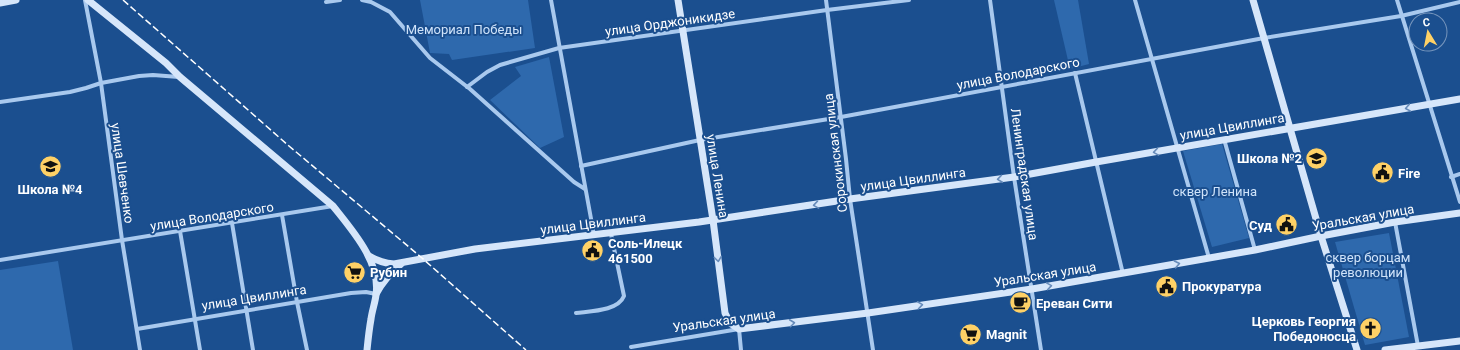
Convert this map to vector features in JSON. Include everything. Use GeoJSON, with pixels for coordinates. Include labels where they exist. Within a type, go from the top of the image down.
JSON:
{"type":"FeatureCollection","features":[{"type":"Feature","properties":{"kind":"street"},"geometry":{"type":"LineString","coordinates":[[0,3],[16,0]]}},
{"type":"Feature","properties":{"kind":"street","name":"улица Шевченко"},"geometry":{"type":"LineString","coordinates":[[85,0],[101,83],[122,240],[140,350]]}},
{"type":"Feature","properties":{"kind":"street"},"geometry":{"type":"LineString","coordinates":[[88,0],[166,63],[180,77],[333,206],[349,226],[369,256],[376,282],[376,294],[367,350]]}},
{"type":"Feature","properties":{"kind":"street"},"geometry":{"type":"LineString","coordinates":[[326,2],[340,0]]}},
{"type":"Feature","properties":{"kind":"street"},"geometry":{"type":"LineString","coordinates":[[362,0],[371,2],[390,12],[430,58],[467,87],[574,182],[585,189]]}},
{"type":"Feature","properties":{"kind":"street"},"geometry":{"type":"LineString","coordinates":[[552,0],[559,48],[594,236]]}},
{"type":"Feature","properties":{"kind":"street","name":"улица Ленина"},"geometry":{"type":"LineString","coordinates":[[678,0],[713,220],[725,313],[730,323],[739,329]]}},
{"type":"Feature","properties":{"kind":"street","name":"Сорокинская улица"},"geometry":{"type":"LineString","coordinates":[[826,0],[850,199],[873,350]]}},
{"type":"Feature","properties":{"kind":"street","name":"улица Орджоникидзе"},"geometry":{"type":"LineString","coordinates":[[467,87],[487,72],[500,65],[559,48],[827,10],[909,0]]}},
{"type":"Feature","properties":{"kind":"street","name":"Ленинградская улица"},"geometry":{"type":"LineString","coordinates":[[990,0],[1014,177],[1041,350]]}},
{"type":"Feature","properties":{"kind":"street"},"geometry":{"type":"LineString","coordinates":[[1134,0],[1209,258]]}},
{"type":"Feature","properties":{"kind":"street"},"geometry":{"type":"LineString","coordinates":[[1253,0],[1289,129],[1357,350]]}},
{"type":"Feature","properties":{"kind":"street"},"geometry":{"type":"LineString","coordinates":[[1397,0],[1428,105],[1460,202]]}},
{"type":"Feature","properties":{"kind":"street","name":"улица Володарского"},"geometry":{"type":"LineString","coordinates":[[581,166],[700,140],[841,117],[1264,38],[1401,16],[1460,2]]}},
{"type":"Feature","properties":{"kind":"street"},"geometry":{"type":"LineString","coordinates":[[1075,73],[1123,274]]}},
{"type":"Feature","properties":{"kind":"street"},"geometry":{"type":"LineString","coordinates":[[0,102],[70,92],[101,83],[153,75],[180,77]]}},
{"type":"Feature","properties":{"kind":"street","name":"улица Цвиллинга"},"geometry":{"type":"LineString","coordinates":[[369,256],[385,263],[394,264],[475,249],[612,234],[850,199],[1014,177],[1460,99]]}},
{"type":"Feature","properties":{"kind":"street"},"geometry":{"type":"LineString","coordinates":[[1224,140],[1255,250]]}},
{"type":"Feature","properties":{"kind":"street"},"geometry":{"type":"LineString","coordinates":[[1451,177],[1460,174]]}},
{"type":"Feature","properties":{"kind":"street","name":"улица Володарского"},"geometry":{"type":"LineString","coordinates":[[0,260],[333,206]]}},
{"type":"Feature","properties":{"kind":"street"},"geometry":{"type":"LineString","coordinates":[[282,214],[296,302],[307,350]]}},
{"type":"Feature","properties":{"kind":"street","name":"Уральская улица"},"geometry":{"type":"LineString","coordinates":[[632,347],[739,329],[868,313],[1032,289],[1255,250],[1395,222],[1460,214]]}},
{"type":"Feature","properties":{"kind":"street"},"geometry":{"type":"LineString","coordinates":[[1395,222],[1418,346]]}},
{"type":"Feature","properties":{"kind":"street"},"geometry":{"type":"LineString","coordinates":[[232,223],[253,350]]}},
{"type":"Feature","properties":{"kind":"street"},"geometry":{"type":"LineString","coordinates":[[180,231],[200,350]]}},
{"type":"Feature","properties":{"kind":"street"},"geometry":{"type":"LineString","coordinates":[[576,313],[605,309],[614,306],[622,300],[624,296],[612,234]]}},
{"type":"Feature","properties":{"kind":"street"},"geometry":{"type":"LineString","coordinates":[[376,294],[383,280],[403,262]]}},
{"type":"Feature","properties":{"kind":"street","name":"улица Цвиллинга"},"geometry":{"type":"LineString","coordinates":[[136,329],[351,293],[366,292],[376,294]]}},
{"type":"Feature","properties":{"kind":"street"},"geometry":{"type":"LineString","coordinates":[[739,329],[742,350]]}},
{"type":"Feature","properties":{"kind":"street"},"geometry":{"type":"LineString","coordinates":[[1385,350],[1418,346],[1428,347],[1460,341]]}},
{"type":"Feature","properties":{"kind":"green space","name":"Мемориал Победы"},"geometry":{"type":"Polygon","coordinates":[[[420,0],[528,0],[535,48],[452,60],[449,54],[430,53],[420,0]]]}},
{"type":"Feature","properties":{"kind":"green space"},"geometry":{"type":"Polygon","coordinates":[[[1054,0],[1078,0],[1089,64],[1070,69],[1054,0]]]}},
{"type":"Feature","properties":{"kind":"green space"},"geometry":{"type":"Polygon","coordinates":[[[549,57],[564,137],[540,148],[490,100],[521,76],[515,67],[549,57]]]}},
{"type":"Feature","properties":{"kind":"green space","name":"сквер Ленина"},"geometry":{"type":"Polygon","coordinates":[[[1222,144],[1249,238],[1212,247],[1183,151],[1222,144]]]}},
{"type":"Feature","properties":{"kind":"green space","name":"сквер борцам революции"},"geometry":{"type":"Polygon","coordinates":[[[1389,233],[1409,337],[1365,345],[1335,242],[1389,233]]]}},
{"type":"Feature","properties":{"kind":"green space"},"geometry":{"type":"Polygon","coordinates":[[[58,261],[73,350],[0,350],[0,270],[58,261]]]}},
{"type":"Feature","properties":{"kind":"railway"},"geometry":{"type":"LineString","coordinates":[[123,0],[289,146],[422,258],[526,350]]}},
{"type":"Feature","properties":{"kind":"place","name":"Школа №2"},"geometry":{"type":"Point","coordinates":[1317,158]}},
{"type":"Feature","properties":{"kind":"place","name":"Школа №4"},"geometry":{"type":"Point","coordinates":[50,167]}},
{"type":"Feature","properties":{"kind":"place","name":"Fire"},"geometry":{"type":"Point","coordinates":[1382,173]}},
{"type":"Feature","properties":{"kind":"place","name":"Суд"},"geometry":{"type":"Point","coordinates":[1287,225]}},
{"type":"Feature","properties":{"kind":"place","name":"Соль-Илецк 461500"},"geometry":{"type":"Point","coordinates":[592,250]}},
{"type":"Feature","properties":{"kind":"place","name":"Рубин"},"geometry":{"type":"Point","coordinates":[355,272]}},
{"type":"Feature","properties":{"kind":"place","name":"Прокуратура"},"geometry":{"type":"Point","coordinates":[1167,286]}},
{"type":"Feature","properties":{"kind":"place","name":"Ереван Сити"},"geometry":{"type":"Point","coordinates":[1020,303]}},
{"type":"Feature","properties":{"kind":"place","name":"Церковь Георгия Победоносца"},"geometry":{"type":"Point","coordinates":[1371,328]}},
{"type":"Feature","properties":{"kind":"place","name":"Magnit"},"geometry":{"type":"Point","coordinates":[971,334]}}]}
